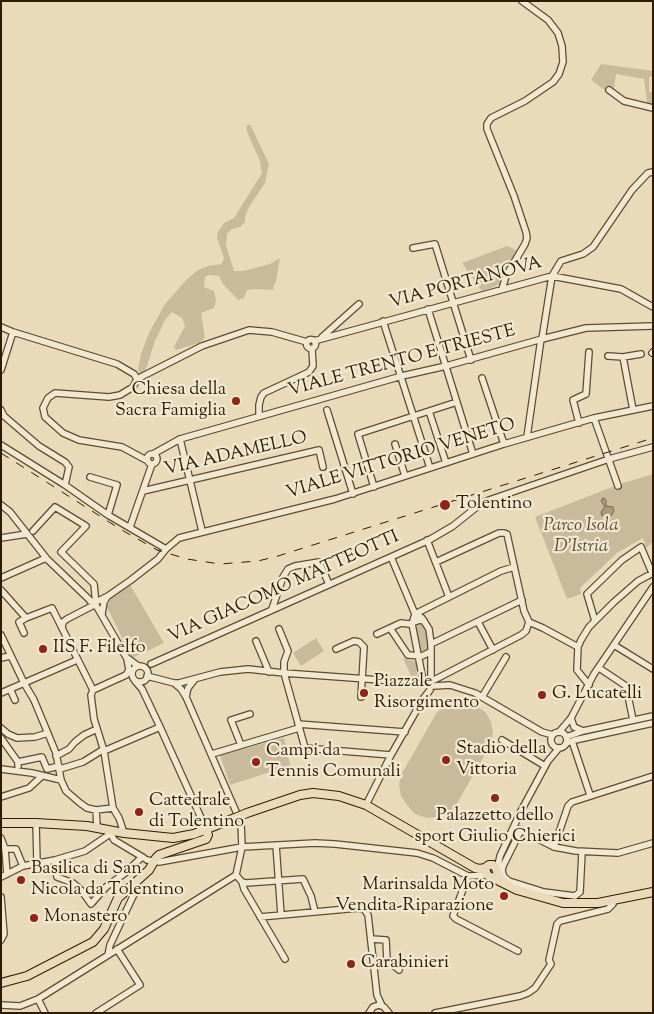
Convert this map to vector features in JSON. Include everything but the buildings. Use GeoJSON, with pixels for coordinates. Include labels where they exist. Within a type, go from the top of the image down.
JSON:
{"type":"FeatureCollection","features":[{"type":"Feature","properties":{"kind":"main road"},"geometry":{"type":"LineString","coordinates":[[1,823],[36,823],[97,828],[173,838],[185,836],[247,813],[313,793],[339,796],[366,805],[470,865],[490,871],[507,885],[528,894],[563,903],[598,903],[653,892]]}},
{"type":"Feature","properties":{"kind":"main road"},"geometry":{"type":"LineString","coordinates":[[1,984],[27,976],[93,942],[104,929],[118,898],[149,870],[147,859],[206,839],[208,835],[206,829]]}},
{"type":"Feature","properties":{"kind":"street"},"geometry":{"type":"LineString","coordinates":[[502,289],[506,276],[527,238],[487,129],[487,124],[491,118],[525,101],[552,82],[559,74],[563,62],[562,46],[558,34],[548,20],[522,1]]}},
{"type":"Feature","properties":{"kind":"street"},"geometry":{"type":"LineString","coordinates":[[609,90],[624,101],[653,108]]}},
{"type":"Feature","properties":{"kind":"street"},"geometry":{"type":"LineString","coordinates":[[527,437],[552,276],[561,261],[583,254],[593,247],[632,190],[648,173],[653,172]]}},
{"type":"Feature","properties":{"kind":"street"},"geometry":{"type":"LineString","coordinates":[[413,248],[435,244],[471,360]]}},
{"type":"Feature","properties":{"kind":"street","name":"VIA PORTANOVA"},"geometry":{"type":"LineString","coordinates":[[307,342],[552,276],[621,289],[653,307]]}},
{"type":"Feature","properties":{"kind":"street"},"geometry":{"type":"LineString","coordinates":[[259,416],[261,397],[264,393],[309,372],[313,366],[312,348],[317,340],[359,304]]}},
{"type":"Feature","properties":{"kind":"street"},"geometry":{"type":"LineString","coordinates":[[428,309],[473,454]]}},
{"type":"Feature","properties":{"kind":"street"},"geometry":{"type":"LineString","coordinates":[[383,322],[402,376],[430,468]]}},
{"type":"Feature","properties":{"kind":"street","name":"VIALE TRENTO E TRIESTE"},"geometry":{"type":"LineString","coordinates":[[153,455],[180,439],[402,376],[471,360],[542,339],[586,328],[653,326]]}},
{"type":"Feature","properties":{"kind":"street"},"geometry":{"type":"LineString","coordinates":[[1,327],[118,364],[134,374],[137,379]]}},
{"type":"Feature","properties":{"kind":"street"},"geometry":{"type":"LineString","coordinates":[[153,455],[156,462],[150,463],[122,447],[79,440],[63,433],[45,417],[44,408],[48,398],[55,393],[109,397],[128,391],[133,387],[137,379],[202,346],[249,330],[272,332],[307,342],[308,348],[312,348]]}},
{"type":"Feature","properties":{"kind":"street"},"geometry":{"type":"LineString","coordinates":[[1,370],[13,332]]}},
{"type":"Feature","properties":{"kind":"street"},"geometry":{"type":"LineString","coordinates":[[579,423],[572,400],[586,394],[589,352]]}},
{"type":"Feature","properties":{"kind":"street"},"geometry":{"type":"LineString","coordinates":[[608,356],[623,357],[642,354]]}},
{"type":"Feature","properties":{"kind":"street"},"geometry":{"type":"LineString","coordinates":[[623,357],[633,410]]}},
{"type":"Feature","properties":{"kind":"street"},"geometry":{"type":"LineString","coordinates":[[482,378],[504,444]]}},
{"type":"Feature","properties":{"kind":"street"},"geometry":{"type":"LineString","coordinates":[[374,487],[358,434],[457,402]]}},
{"type":"Feature","properties":{"kind":"street","name":"VIALE VITTORIO VENETO"},"geometry":{"type":"LineString","coordinates":[[62,628],[63,622],[67,619],[108,596],[158,560],[166,549],[179,538],[335,500],[527,437],[594,418],[653,406]]}},
{"type":"Feature","properties":{"kind":"street"},"geometry":{"type":"LineString","coordinates":[[1,410],[4,416],[39,446],[65,462],[69,467],[65,485]]}},
{"type":"Feature","properties":{"kind":"street"},"geometry":{"type":"LineString","coordinates":[[327,410],[353,494]]}},
{"type":"Feature","properties":{"kind":"street"},"geometry":{"type":"LineString","coordinates":[[429,411],[446,463]]}},
{"type":"Feature","properties":{"kind":"street"},"geometry":{"type":"LineString","coordinates":[[594,418],[618,486]]}},
{"type":"Feature","properties":{"kind":"street"},"geometry":{"type":"LineString","coordinates":[[180,439],[202,531]]}},
{"type":"Feature","properties":{"kind":"street"},"geometry":{"type":"LineString","coordinates":[[395,444],[405,476]]}},
{"type":"Feature","properties":{"kind":"street"},"geometry":{"type":"LineString","coordinates":[[1,445],[144,537],[166,549]]}},
{"type":"Feature","properties":{"kind":"street","name":"VIA GIACOMO MATTEOTTI"},"geometry":{"type":"LineString","coordinates":[[144,671],[151,664],[428,540],[453,526],[489,500],[609,459],[653,447]]}},
{"type":"Feature","properties":{"kind":"street","name":"VIA ADAMELLO"},"geometry":{"type":"LineString","coordinates":[[143,492],[319,450],[323,467]]}},
{"type":"Feature","properties":{"kind":"street"},"geometry":{"type":"LineString","coordinates":[[135,453],[153,455]]}},
{"type":"Feature","properties":{"kind":"street"},"geometry":{"type":"LineString","coordinates":[[130,527],[143,492],[150,463],[148,457],[153,455]]}},
{"type":"Feature","properties":{"kind":"street"},"geometry":{"type":"LineString","coordinates":[[90,477],[117,485],[108,514]]}},
{"type":"Feature","properties":{"kind":"street"},"geometry":{"type":"LineString","coordinates":[[1,505],[30,532],[46,558],[94,604],[102,614],[128,660],[129,670],[121,678],[93,690]]}},
{"type":"Feature","properties":{"kind":"street"},"geometry":{"type":"LineString","coordinates":[[1,538],[30,532],[56,507],[86,526],[61,552],[94,584],[94,604]]}},
{"type":"Feature","properties":{"kind":"street"},"geometry":{"type":"LineString","coordinates":[[436,562],[498,533],[504,532],[507,534],[524,611],[529,622],[578,647]]}},
{"type":"Feature","properties":{"kind":"street"},"geometry":{"type":"LineString","coordinates":[[428,540],[449,597]]}},
{"type":"Feature","properties":{"kind":"street"},"geometry":{"type":"LineString","coordinates":[[589,685],[577,670],[578,647],[589,627],[595,621],[630,588],[652,573],[641,547],[622,560],[587,594],[595,621]]}},
{"type":"Feature","properties":{"kind":"street"},"geometry":{"type":"LineString","coordinates":[[366,805],[402,733],[433,683],[429,629],[424,621],[415,614],[391,557]]}},
{"type":"Feature","properties":{"kind":"street"},"geometry":{"type":"LineString","coordinates":[[1,578],[46,558]]}},
{"type":"Feature","properties":{"kind":"street"},"geometry":{"type":"LineString","coordinates":[[272,609],[283,577],[288,570],[295,566],[319,562],[329,584]]}},
{"type":"Feature","properties":{"kind":"street"},"geometry":{"type":"LineString","coordinates":[[423,698],[412,624],[415,614],[501,571],[514,567]]}},
{"type":"Feature","properties":{"kind":"street"},"geometry":{"type":"LineString","coordinates":[[55,860],[57,878],[74,883],[82,890],[91,904],[106,886],[147,859],[242,847],[335,844],[417,853],[433,858],[471,876],[490,871],[500,856],[589,685],[653,587]]}},
{"type":"Feature","properties":{"kind":"street"},"geometry":{"type":"LineString","coordinates":[[1,590],[26,618]]}},
{"type":"Feature","properties":{"kind":"street"},"geometry":{"type":"LineString","coordinates":[[102,614],[104,602],[108,596]]}},
{"type":"Feature","properties":{"kind":"street"},"geometry":{"type":"LineString","coordinates":[[431,644],[522,600]]}},
{"type":"Feature","properties":{"kind":"street"},"geometry":{"type":"LineString","coordinates":[[513,605],[518,606],[524,611]]}},
{"type":"Feature","properties":{"kind":"street"},"geometry":{"type":"LineString","coordinates":[[24,633],[19,622],[52,608],[93,690],[91,695],[94,719],[104,750],[113,808],[120,818],[124,833]]}},
{"type":"Feature","properties":{"kind":"street"},"geometry":{"type":"LineString","coordinates":[[377,634],[401,623],[412,624],[420,620],[424,621]]}},
{"type":"Feature","properties":{"kind":"street"},"geometry":{"type":"LineString","coordinates":[[478,622],[493,650]]}},
{"type":"Feature","properties":{"kind":"street"},"geometry":{"type":"LineString","coordinates":[[422,683],[426,689],[433,683],[524,633],[529,622]]}},
{"type":"Feature","properties":{"kind":"street"},"geometry":{"type":"LineString","coordinates":[[390,628],[408,655],[418,656],[430,652]]}},
{"type":"Feature","properties":{"kind":"street"},"geometry":{"type":"LineString","coordinates":[[279,629],[288,652],[284,662],[284,674],[306,748],[391,755]]}},
{"type":"Feature","properties":{"kind":"street"},"geometry":{"type":"LineString","coordinates":[[1,635],[48,732],[61,780],[66,791],[84,806],[96,810],[113,808]]}},
{"type":"Feature","properties":{"kind":"street"},"geometry":{"type":"LineString","coordinates":[[256,641],[270,672]]}},
{"type":"Feature","properties":{"kind":"street"},"geometry":{"type":"LineString","coordinates":[[336,649],[351,642],[362,644],[365,650],[361,697]]}},
{"type":"Feature","properties":{"kind":"street"},"geometry":{"type":"LineString","coordinates":[[614,645],[653,669]]}},
{"type":"Feature","properties":{"kind":"street"},"geometry":{"type":"LineString","coordinates":[[1,658],[10,656]]}},
{"type":"Feature","properties":{"kind":"street"},"geometry":{"type":"LineString","coordinates":[[482,697],[506,657]]}},
{"type":"Feature","properties":{"kind":"street"},"geometry":{"type":"LineString","coordinates":[[1,694],[77,660]]}},
{"type":"Feature","properties":{"kind":"street"},"geometry":{"type":"LineString","coordinates":[[2,1005],[20,1006],[38,999],[236,876],[242,847],[241,823],[186,697],[176,683],[144,671],[128,660]]}},
{"type":"Feature","properties":{"kind":"street"},"geometry":{"type":"LineString","coordinates":[[599,668],[626,686],[633,720]]}},
{"type":"Feature","properties":{"kind":"street"},"geometry":{"type":"LineString","coordinates":[[176,683],[236,670],[422,683]]}},
{"type":"Feature","properties":{"kind":"street"},"geometry":{"type":"LineString","coordinates":[[144,671],[132,671],[134,680],[142,689],[206,829]]}},
{"type":"Feature","properties":{"kind":"street"},"geometry":{"type":"LineString","coordinates":[[121,678],[140,682],[144,671]]}},
{"type":"Feature","properties":{"kind":"street"},"geometry":{"type":"LineString","coordinates":[[142,689],[144,671]]}},
{"type":"Feature","properties":{"kind":"street"},"geometry":{"type":"LineString","coordinates":[[422,683],[427,677],[433,683],[461,688],[482,697],[542,732],[561,739],[653,723]]}},
{"type":"Feature","properties":{"kind":"street"},"geometry":{"type":"LineString","coordinates":[[186,697],[188,688],[195,679]]}},
{"type":"Feature","properties":{"kind":"street"},"geometry":{"type":"LineString","coordinates":[[10,690],[15,700]]}},
{"type":"Feature","properties":{"kind":"street"},"geometry":{"type":"LineString","coordinates":[[241,746],[231,720],[250,714]]}},
{"type":"Feature","properties":{"kind":"street"},"geometry":{"type":"LineString","coordinates":[[561,739],[583,731],[653,716]]}},
{"type":"Feature","properties":{"kind":"street"},"geometry":{"type":"LineString","coordinates":[[570,720],[574,727],[583,731]]}},
{"type":"Feature","properties":{"kind":"street"},"geometry":{"type":"LineString","coordinates":[[212,754],[298,726],[402,733]]}},
{"type":"Feature","properties":{"kind":"street"},"geometry":{"type":"LineString","coordinates":[[18,762],[42,757],[47,768],[84,762],[104,750],[160,727]]}},
{"type":"Feature","properties":{"kind":"street"},"geometry":{"type":"LineString","coordinates":[[1,728],[17,738],[48,732]]}},
{"type":"Feature","properties":{"kind":"street"},"geometry":{"type":"LineString","coordinates":[[56,756],[69,749],[84,735],[97,729]]}},
{"type":"Feature","properties":{"kind":"street"},"geometry":{"type":"LineString","coordinates":[[1,738],[18,762],[18,771]]}},
{"type":"Feature","properties":{"kind":"street"},"geometry":{"type":"LineString","coordinates":[[547,763],[559,748],[564,747],[561,739]]}},
{"type":"Feature","properties":{"kind":"street"},"geometry":{"type":"LineString","coordinates":[[561,739],[590,795]]}},
{"type":"Feature","properties":{"kind":"street"},"geometry":{"type":"LineString","coordinates":[[502,740],[547,763]]}},
{"type":"Feature","properties":{"kind":"street"},"geometry":{"type":"LineString","coordinates":[[1,769],[61,780]]}},
{"type":"Feature","properties":{"kind":"street"},"geometry":{"type":"LineString","coordinates":[[1,797],[29,788],[42,776]]}},
{"type":"Feature","properties":{"kind":"street"},"geometry":{"type":"LineString","coordinates":[[554,847],[568,806],[572,802],[653,776]]}},
{"type":"Feature","properties":{"kind":"street"},"geometry":{"type":"LineString","coordinates":[[96,810],[97,828]]}},
{"type":"Feature","properties":{"kind":"street"},"geometry":{"type":"LineString","coordinates":[[36,823],[37,863]]}},
{"type":"Feature","properties":{"kind":"street"},"geometry":{"type":"LineString","coordinates":[[514,827],[554,847],[582,852],[618,853],[653,844]]}},
{"type":"Feature","properties":{"kind":"street"},"geometry":{"type":"LineString","coordinates":[[521,830],[502,866],[504,877],[509,880],[544,892],[575,896],[580,892],[582,852]]}},
{"type":"Feature","properties":{"kind":"street"},"geometry":{"type":"LineString","coordinates":[[112,831],[114,840],[147,859]]}},
{"type":"Feature","properties":{"kind":"street"},"geometry":{"type":"LineString","coordinates":[[1,838],[5,849],[4,875],[23,866],[55,860],[85,851],[112,831]]}},
{"type":"Feature","properties":{"kind":"street"},"geometry":{"type":"LineString","coordinates":[[276,845],[282,915]]}},
{"type":"Feature","properties":{"kind":"street"},"geometry":{"type":"LineString","coordinates":[[5,849],[16,849],[23,866]]}},
{"type":"Feature","properties":{"kind":"street"},"geometry":{"type":"LineString","coordinates":[[236,876],[242,882],[244,890],[285,959]]}},
{"type":"Feature","properties":{"kind":"street"},"geometry":{"type":"LineString","coordinates":[[471,876],[453,916],[518,951]]}},
{"type":"Feature","properties":{"kind":"street"},"geometry":{"type":"LineString","coordinates":[[242,882],[303,879],[312,896],[314,912]]}},
{"type":"Feature","properties":{"kind":"street"},"geometry":{"type":"LineString","coordinates":[[108,955],[110,945],[136,890],[136,880]]}},
{"type":"Feature","properties":{"kind":"street"},"geometry":{"type":"LineString","coordinates":[[1,897],[4,934],[1,940]]}},
{"type":"Feature","properties":{"kind":"street"},"geometry":{"type":"LineString","coordinates":[[435,1013],[528,993],[535,988],[551,964],[549,960],[557,924],[560,921],[608,909],[614,904],[613,900]]}},
{"type":"Feature","properties":{"kind":"street"},"geometry":{"type":"LineString","coordinates":[[260,917],[364,909],[368,915],[376,994],[382,1006],[389,1013]]}},
{"type":"Feature","properties":{"kind":"street"},"geometry":{"type":"LineString","coordinates":[[371,939],[386,940],[388,960],[399,970]]}},
{"type":"Feature","properties":{"kind":"street"},"geometry":{"type":"LineString","coordinates":[[96,1013],[140,985],[118,949]]}},
{"type":"Feature","properties":{"kind":"street"},"geometry":{"type":"LineString","coordinates":[[371,1010],[376,994]]}},
{"type":"Feature","properties":{"kind":"street"},"geometry":{"type":"LineString","coordinates":[[38,999],[45,1013]]}},
{"type":"Feature","properties":{"kind":"street"},"geometry":{"type":"LineString","coordinates":[[371,1010],[382,1006]]}},
{"type":"Feature","properties":{"kind":"green space"},"geometry":{"type":"Polygon","coordinates":[[[601,64],[653,71],[653,76],[649,77],[649,91],[653,93],[653,105],[647,102],[644,79],[616,74],[614,89],[610,86],[606,91],[591,80],[601,64]]]}},
{"type":"Feature","properties":{"kind":"green space"},"geometry":{"type":"Polygon","coordinates":[[[248,124],[251,126],[269,164],[265,183],[249,207],[245,222],[227,234],[226,245],[234,271],[243,271],[270,264],[280,258],[276,281],[273,287],[274,290],[247,290],[244,298],[238,300],[223,284],[219,276],[209,275],[205,277],[204,287],[214,291],[216,300],[214,308],[201,313],[205,338],[199,343],[176,350],[174,347],[185,326],[182,318],[172,312],[165,320],[155,341],[146,369],[143,374],[139,373],[141,354],[149,333],[165,304],[187,279],[198,270],[221,264],[224,258],[217,238],[218,232],[224,223],[234,218],[262,173],[260,161],[246,128],[248,124]]]}},
{"type":"Feature","properties":{"kind":"green space"},"geometry":{"type":"Polygon","coordinates":[[[507,246],[519,251],[500,283],[482,291],[462,263],[507,246]]]}},
{"type":"Feature","properties":{"kind":"green space","name":"Parco Isola D'Istria"},"geometry":{"type":"Polygon","coordinates":[[[653,474],[653,542],[646,548],[643,538],[617,553],[580,588],[581,594],[567,599],[535,517],[620,484],[653,474]]]}},
{"type":"Feature","properties":{"kind":"green space"},"geometry":{"type":"Polygon","coordinates":[[[129,583],[164,643],[132,658],[107,607],[111,598],[129,583]]]}},
{"type":"Feature","properties":{"kind":"green space"},"geometry":{"type":"Polygon","coordinates":[[[421,623],[426,627],[428,633],[426,652],[421,651],[417,637],[416,627],[421,623]]]}},
{"type":"Feature","properties":{"kind":"green space"},"geometry":{"type":"Polygon","coordinates":[[[316,638],[324,651],[301,666],[293,653],[316,638]]]}},
{"type":"Feature","properties":{"kind":"green space"},"geometry":{"type":"Polygon","coordinates":[[[403,658],[416,662],[416,678],[412,678],[403,658]]]}},
{"type":"Feature","properties":{"kind":"green space","name":"Stadio della Vittoria"},"geometry":{"type":"Polygon","coordinates":[[[455,702],[467,702],[477,706],[486,713],[491,722],[493,733],[491,744],[456,805],[449,812],[439,817],[427,818],[415,814],[401,796],[399,785],[401,775],[437,712],[446,705],[455,702]]]}},
{"type":"Feature","properties":{"kind":"green space","name":"Campi da Tennis Comunali"},"geometry":{"type":"Polygon","coordinates":[[[284,738],[291,769],[282,772],[273,771],[230,785],[220,755],[284,738]]]}},
{"type":"Feature","properties":{"kind":"shaded area"},"geometry":{"type":"Polygon","coordinates":[[[603,498],[606,500],[606,506],[613,507],[614,511],[611,516],[602,516],[601,512],[605,507],[601,501],[603,498]]]}},
{"type":"Feature","properties":{"kind":"railway"},"geometry":{"type":"LineString","coordinates":[[1,453],[120,529],[157,550],[187,559],[220,564],[258,561],[278,556],[653,438]]}},
{"type":"Feature","properties":{"kind":"place","name":"Chiesa della Sacra Famiglia"},"geometry":{"type":"Point","coordinates":[236,401]}},
{"type":"Feature","properties":{"kind":"place","name":"Tolentino"},"geometry":{"type":"Point","coordinates":[445,505]}},
{"type":"Feature","properties":{"kind":"place","name":"IIS F. Filelfo"},"geometry":{"type":"Point","coordinates":[43,649]}},
{"type":"Feature","properties":{"kind":"place","name":"Piazzale Risorgimento"},"geometry":{"type":"Point","coordinates":[364,693]}},
{"type":"Feature","properties":{"kind":"place","name":"G. Lucatelli"},"geometry":{"type":"Point","coordinates":[542,695]}},
{"type":"Feature","properties":{"kind":"place","name":"Stadio della Vittoria"},"geometry":{"type":"Point","coordinates":[446,760]}},
{"type":"Feature","properties":{"kind":"place","name":"Campi da Tennis Comunali"},"geometry":{"type":"Point","coordinates":[256,762]}},
{"type":"Feature","properties":{"kind":"place","name":"Palazzetto dello sport Giulio Chierici"},"geometry":{"type":"Point","coordinates":[495,798]}},
{"type":"Feature","properties":{"kind":"place","name":"Cattedrale di Tolentino"},"geometry":{"type":"Point","coordinates":[139,812]}},
{"type":"Feature","properties":{"kind":"place","name":"Basilica di San Nicola da Tolentino"},"geometry":{"type":"Point","coordinates":[21,880]}},
{"type":"Feature","properties":{"kind":"place","name":"Marinsalda Moto Vendita-Riparazione"},"geometry":{"type":"Point","coordinates":[504,896]}},
{"type":"Feature","properties":{"kind":"place","name":"Monastero"},"geometry":{"type":"Point","coordinates":[34,918]}},
{"type":"Feature","properties":{"kind":"place","name":"Carabinieri"},"geometry":{"type":"Point","coordinates":[351,964]}}]}
